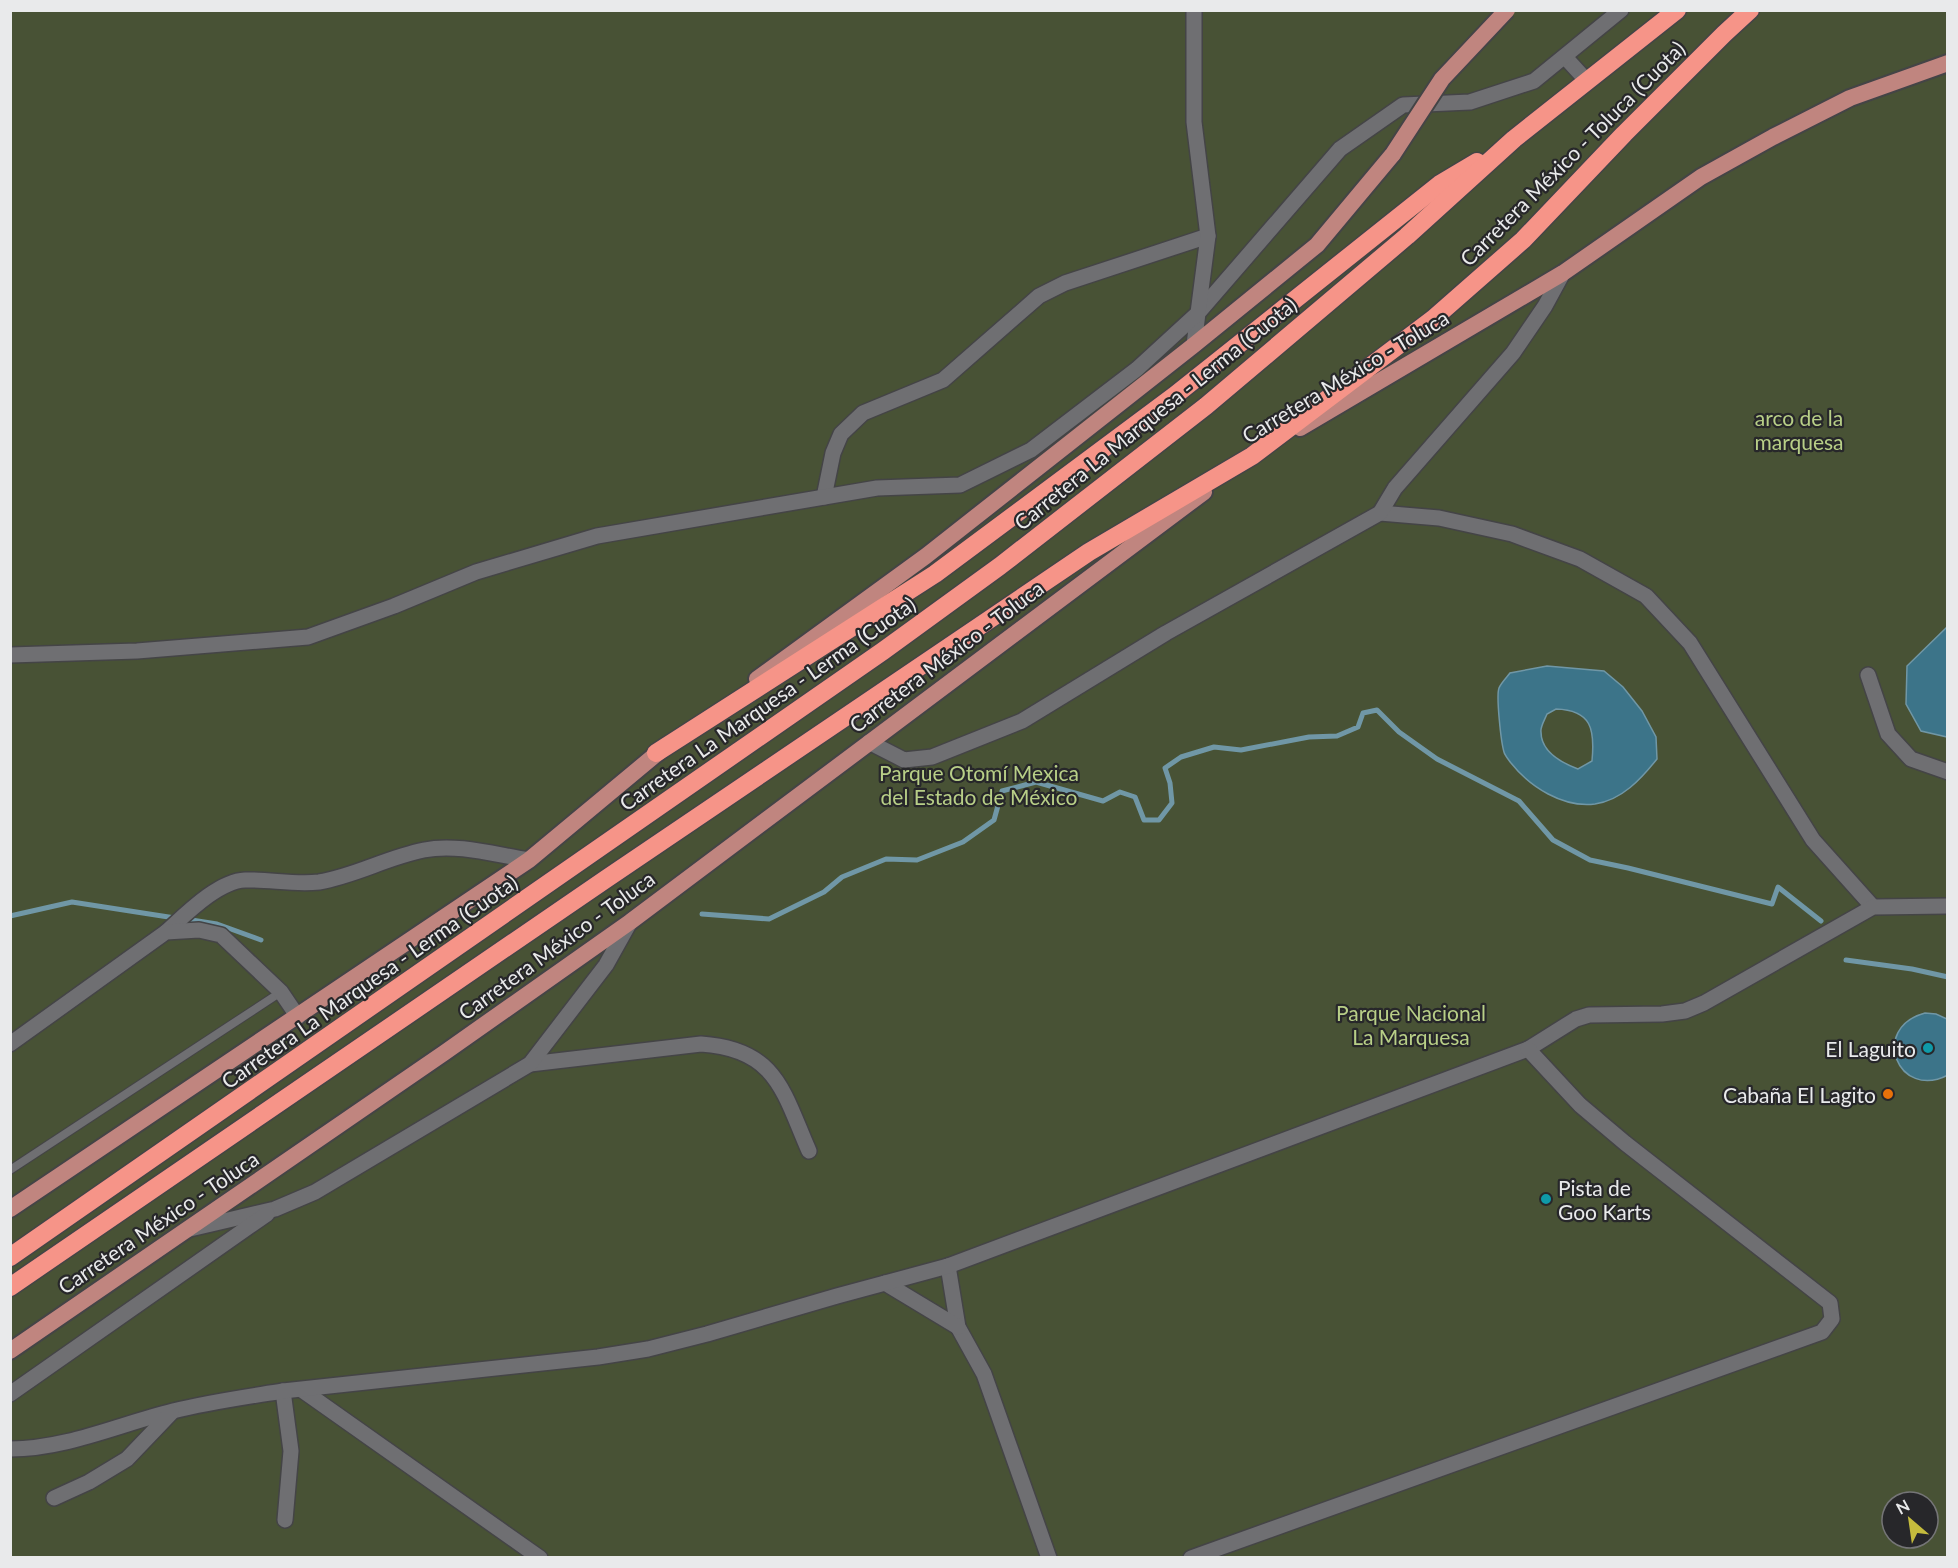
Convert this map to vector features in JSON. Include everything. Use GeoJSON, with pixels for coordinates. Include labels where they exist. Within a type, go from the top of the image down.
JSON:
{"type":"FeatureCollection","features":[{"type":"Feature","properties":{"kind":"highway","name":"Carretera México - Toluca (Cuota)"},"geometry":{"type":"LineString","coordinates":[[1514,139],[1677,10]]}},
{"type":"Feature","properties":{"kind":"highway","name":"Carretera México - Toluca (Cuota)"},"geometry":{"type":"LineString","coordinates":[[1252,456],[1433,319],[1523,240],[1632,126],[1750,10]]}},
{"type":"Feature","properties":{"kind":"highway"},"geometry":{"type":"LineString","coordinates":[[656,753],[935,574],[1174,396],[1440,184],[1514,139]]}},
{"type":"Feature","properties":{"kind":"highway","name":"Carretera La Marquesa - Lerma (Cuota)"},"geometry":{"type":"LineString","coordinates":[[10,1257],[883,651],[991,572],[1206,406],[1407,236],[1514,139]]}},
{"type":"Feature","properties":{"kind":"highway"},"geometry":{"type":"LineString","coordinates":[[10,1287],[1089,552],[1252,456]]}},
{"type":"Feature","properties":{"kind":"main road"},"geometry":{"type":"LineString","coordinates":[[10,1209],[529,860],[656,753],[926,556],[1194,345],[1317,245],[1393,154],[1442,79],[1507,10]]}},
{"type":"Feature","properties":{"kind":"main road","name":"Carretera México - Toluca"},"geometry":{"type":"LineString","coordinates":[[10,1351],[444,1053],[630,921],[1252,456],[1563,273],[1701,177],[1850,98],[1947,63]]}},
{"type":"Feature","properties":{"kind":"street"},"geometry":{"type":"LineString","coordinates":[[1194,10],[1194,122],[1208,236],[1194,345]]}},
{"type":"Feature","properties":{"kind":"street"},"geometry":{"type":"LineString","coordinates":[[10,655],[137,651],[308,636],[394,606],[476,572],[597,536],[877,488],[960,485],[1031,450],[1137,369],[1198,313],[1340,149],[1403,105],[1470,102],[1534,81],[1621,10]]}},
{"type":"Feature","properties":{"kind":"street"},"geometry":{"type":"LineString","coordinates":[[1565,57],[1587,80]]}},
{"type":"Feature","properties":{"kind":"street"},"geometry":{"type":"LineString","coordinates":[[824,497],[833,453],[841,434],[863,413],[943,380],[1039,296],[1065,283],[1208,236]]}},
{"type":"Feature","properties":{"kind":"street"},"geometry":{"type":"LineString","coordinates":[[869,742],[904,760],[932,757],[1022,721],[1166,633],[1327,545],[1380,513],[1395,488],[1513,353],[1545,306],[1563,273]]}},
{"type":"Feature","properties":{"kind":"street"},"geometry":{"type":"LineString","coordinates":[[1380,513],[1439,518],[1512,534],[1580,559],[1646,596],[1690,643],[1813,840],[1873,907]]}},
{"type":"Feature","properties":{"kind":"street"},"geometry":{"type":"LineString","coordinates":[[1868,675],[1888,734],[1911,759],[1947,772]]}},
{"type":"Feature","properties":{"kind":"street"},"geometry":{"type":"LineString","coordinates":[[10,1044],[171,928],[200,902],[225,886],[243,880],[318,882],[425,850],[453,849],[529,860]]}},
{"type":"Feature","properties":{"kind":"street"},"geometry":{"type":"LineString","coordinates":[[10,1449],[26,1449],[54,1444],[174,1411],[283,1391],[598,1358],[648,1349],[948,1266],[1528,1049],[1576,1019],[1589,1015],[1662,1014],[1685,1011],[1736,986],[1873,907],[1947,906]]}},
{"type":"Feature","properties":{"kind":"street"},"geometry":{"type":"LineString","coordinates":[[186,1230],[275,1209],[315,1192],[530,1064],[606,965],[630,921]]}},
{"type":"Feature","properties":{"kind":"street"},"geometry":{"type":"LineString","coordinates":[[171,928],[200,930],[221,935],[281,992],[298,1017]]}},
{"type":"Feature","properties":{"kind":"street"},"geometry":{"type":"LineString","coordinates":[[530,1064],[701,1044],[738,1050],[767,1068],[778,1083],[809,1151]]}},
{"type":"Feature","properties":{"kind":"street"},"geometry":{"type":"LineString","coordinates":[[1191,1557],[1822,1332],[1832,1319],[1830,1303],[1624,1143],[1580,1105],[1528,1049]]}},
{"type":"Feature","properties":{"kind":"street"},"geometry":{"type":"LineString","coordinates":[[10,1394],[275,1209]]}},
{"type":"Feature","properties":{"kind":"street"},"geometry":{"type":"LineString","coordinates":[[948,1266],[958,1328],[984,1374],[1049,1557]]}},
{"type":"Feature","properties":{"kind":"street"},"geometry":{"type":"LineString","coordinates":[[885,1283],[958,1328]]}},
{"type":"Feature","properties":{"kind":"street"},"geometry":{"type":"LineString","coordinates":[[302,1390],[540,1557]]}},
{"type":"Feature","properties":{"kind":"street"},"geometry":{"type":"LineString","coordinates":[[283,1391],[291,1451],[285,1520]]}},
{"type":"Feature","properties":{"kind":"street"},"geometry":{"type":"LineString","coordinates":[[54,1498],[89,1482],[127,1459],[174,1411]]}},
{"type":"Feature","properties":{"kind":"lane"},"geometry":{"type":"LineString","coordinates":[[10,1170],[281,992]]}},
{"type":"Feature","properties":{"kind":"green space","name":"Parque Otomí Mexica del Estado de México"},"geometry":{"type":"Polygon","coordinates":[[[11,11],[1947,11],[1947,1557],[11,1558],[11,11]]]}},
{"type":"Feature","properties":{"kind":"water"},"geometry":{"type":"Polygon","coordinates":[[[1947,627],[1947,737],[1921,731],[1906,704],[1907,666],[1947,627]]]}},
{"type":"Feature","properties":{"kind":"water"},"geometry":{"type":"Polygon","coordinates":[[[1547,666],[1604,671],[1623,687],[1642,711],[1656,737],[1657,759],[1630,788],[1605,802],[1571,803],[1537,788],[1519,772],[1504,752],[1498,693],[1500,686],[1510,673],[1547,666]],[[1556,709],[1547,714],[1541,728],[1542,739],[1548,751],[1554,756],[1578,769],[1592,761],[1593,740],[1589,724],[1584,718],[1568,710],[1556,709]]]}},
{"type":"Feature","properties":{"kind":"water"},"geometry":{"type":"Polygon","coordinates":[[[1925,1013],[1936,1014],[1947,1019],[1948,1075],[1930,1080],[1915,1078],[1904,1071],[1897,1059],[1894,1046],[1898,1033],[1908,1021],[1925,1013]]]}},
{"type":"Feature","properties":{"kind":"waterway"},"geometry":{"type":"LineString","coordinates":[[702,914],[769,919],[824,892],[842,877],[886,859],[917,860],[963,842],[994,820],[1002,791],[1036,782],[1103,801],[1120,792],[1135,797],[1144,820],[1159,820],[1172,803],[1170,783],[1165,768],[1181,757],[1214,747],[1241,750],[1309,737],[1337,736],[1358,727],[1363,713],[1377,710],[1399,732],[1437,759],[1519,801],[1553,840],[1590,860],[1772,904],[1778,887],[1821,921]]}},
{"type":"Feature","properties":{"kind":"waterway"},"geometry":{"type":"LineString","coordinates":[[10,916],[72,902],[175,918]]}},
{"type":"Feature","properties":{"kind":"waterway"},"geometry":{"type":"LineString","coordinates":[[185,919],[217,924],[261,940]]}},
{"type":"Feature","properties":{"kind":"waterway"},"geometry":{"type":"LineString","coordinates":[[1846,960],[1912,969],[1948,977]]}},
{"type":"Feature","properties":{"kind":"place","name":"El Laguito"},"geometry":{"type":"Point","coordinates":[1928,1048]}},
{"type":"Feature","properties":{"kind":"place","name":"Cabaña El Lagito"},"geometry":{"type":"Point","coordinates":[1888,1094]}},
{"type":"Feature","properties":{"kind":"place","name":"Pista de Goo Karts"},"geometry":{"type":"Point","coordinates":[1546,1199]}},
{"type":"Feature","properties":{"kind":"park label","name":"arco de la marquesa"},"geometry":{"type":"Point","coordinates":[1799,429]}},
{"type":"Feature","properties":{"kind":"park label","name":"Parque Nacional La Marquesa"},"geometry":{"type":"Point","coordinates":[1411,1024]}}]}
